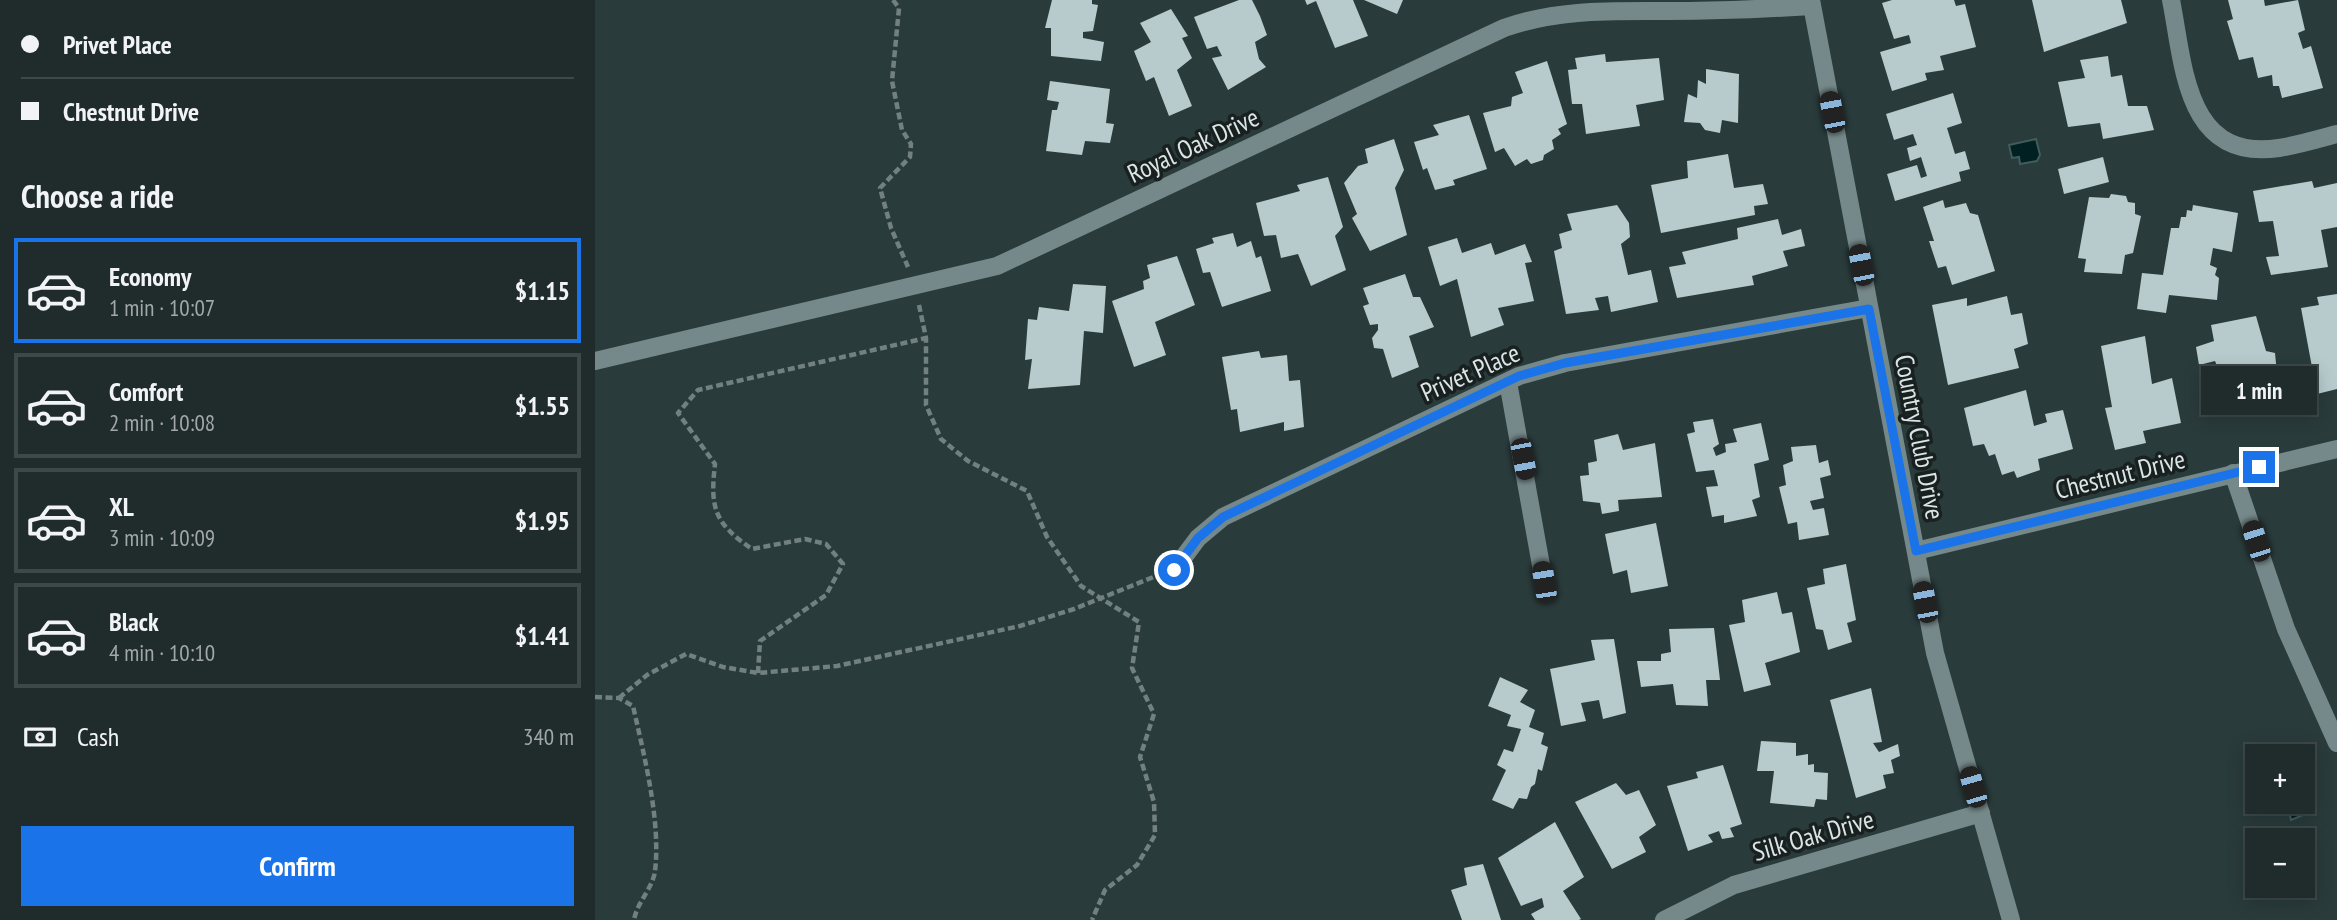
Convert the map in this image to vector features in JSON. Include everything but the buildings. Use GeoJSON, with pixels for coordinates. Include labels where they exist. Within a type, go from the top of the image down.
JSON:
{"type":"FeatureCollection","features":[{"type":"Feature","properties":{"kind":"street"},"geometry":{"type":"LineString","coordinates":[[2171,0],[2189,97],[2197,114],[2215,134],[2234,144],[2261,149],[2337,134]]}},
{"type":"Feature","properties":{"kind":"street","name":"Royal Oak Drive"},"geometry":{"type":"LineString","coordinates":[[595,361],[997,266],[1503,28],[1533,17],[1590,11],[1725,11],[1812,3]]}},
{"type":"Feature","properties":{"kind":"street","name":"Country Club Drive"},"geometry":{"type":"LineString","coordinates":[[1812,3],[1935,653],[2011,920]]}},
{"type":"Feature","properties":{"kind":"street","name":"Privet Place"},"geometry":{"type":"LineString","coordinates":[[1174,570],[1198,538],[1223,517],[1508,382],[1565,363],[1869,309]]}},
{"type":"Feature","properties":{"kind":"street"},"geometry":{"type":"LineString","coordinates":[[1508,382],[1544,582]]}},
{"type":"Feature","properties":{"kind":"street","name":"Chestnut Drive"},"geometry":{"type":"LineString","coordinates":[[1916,551],[2337,449]]}},
{"type":"Feature","properties":{"kind":"street"},"geometry":{"type":"LineString","coordinates":[[2233,473],[2286,629],[2337,743]]}},
{"type":"Feature","properties":{"kind":"street","name":"Silk Oak Drive"},"geometry":{"type":"LineString","coordinates":[[1664,920],[1734,884],[1981,813]]}},
{"type":"Feature","properties":{"kind":"path"},"geometry":{"type":"LineString","coordinates":[[893,0],[898,8],[892,81],[902,130],[911,144],[910,157],[880,188],[891,228],[915,287],[926,338],[926,405],[941,439],[968,461],[1027,491],[1047,537],[1081,586],[1139,622],[1132,668],[1154,714],[1140,757],[1154,802],[1155,835],[1137,865],[1105,890],[1092,920]]}},
{"type":"Feature","properties":{"kind":"path"},"geometry":{"type":"LineString","coordinates":[[758,673],[760,641],[826,595],[843,564],[826,544],[805,539],[752,548],[733,536],[716,514],[711,496],[715,464],[678,413],[698,390],[926,338]]}},
{"type":"Feature","properties":{"kind":"path"},"geometry":{"type":"LineString","coordinates":[[619,698],[647,676],[686,654],[723,667],[758,673],[837,666],[931,648],[1020,626],[1075,609],[1174,570]]}},
{"type":"Feature","properties":{"kind":"path"},"geometry":{"type":"LineString","coordinates":[[595,697],[619,698],[633,706],[654,825],[655,874],[637,906],[634,920]]}},
{"type":"Feature","properties":{"kind":"water"},"geometry":{"type":"Polygon","coordinates":[[[2036,139],[2040,155],[2037,161],[2020,164],[2019,157],[2012,158],[2009,145],[2036,139]]]}},
{"type":"Feature","properties":{"kind":"water"},"geometry":{"type":"Polygon","coordinates":[[[2290,814],[2305,814],[2291,820],[2290,814]]]}},
{"type":"Feature","properties":{"kind":"route"},"geometry":{"type":"LineString","coordinates":[[1174,570],[1198,538],[1223,517],[1519,376],[1565,363],[1869,309],[1916,551],[2259,467]]}}]}
